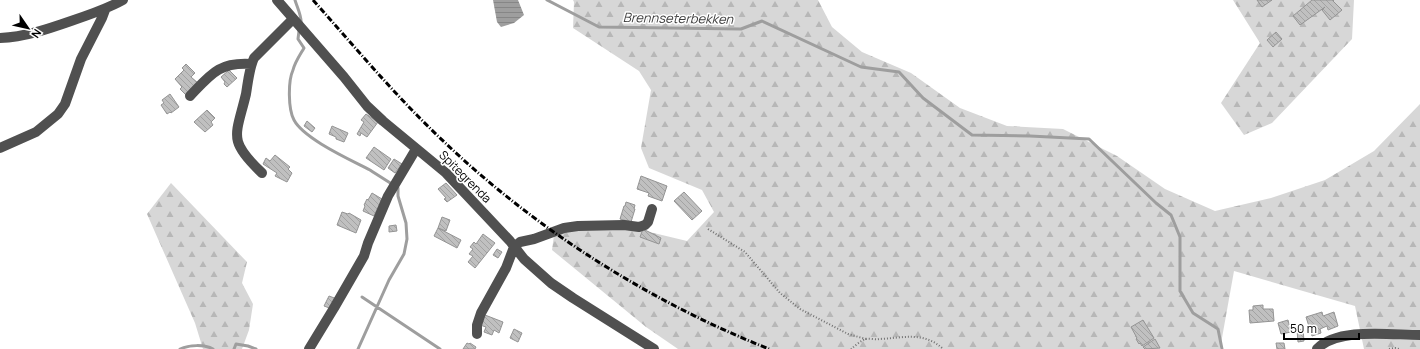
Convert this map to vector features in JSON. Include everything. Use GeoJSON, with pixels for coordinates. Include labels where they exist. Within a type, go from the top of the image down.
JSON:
{"type":"FeatureCollection","features":[{"type":"Feature","properties":{"kind":"street","name":"Spitegrenda"},"geometry":{"type":"LineString","coordinates":[[277,0],[344,77],[367,106],[446,173],[524,259],[551,283],[654,349]]}},
{"type":"Feature","properties":{"kind":"street"},"geometry":{"type":"LineString","coordinates":[[0,38],[36,33],[105,10],[118,1]]}},
{"type":"Feature","properties":{"kind":"street"},"geometry":{"type":"LineString","coordinates":[[0,148],[36,132],[54,119],[58,114],[65,104],[81,59],[105,10]]}},
{"type":"Feature","properties":{"kind":"street"},"geometry":{"type":"LineString","coordinates":[[262,172],[247,159],[236,140],[239,117],[247,90],[251,64],[258,54],[293,19]]}},
{"type":"Feature","properties":{"kind":"street"},"geometry":{"type":"LineString","coordinates":[[190,96],[214,71],[230,65],[251,64]]}},
{"type":"Feature","properties":{"kind":"street"},"geometry":{"type":"LineString","coordinates":[[309,349],[364,256],[388,196],[416,149]]}},
{"type":"Feature","properties":{"kind":"street"},"geometry":{"type":"LineString","coordinates":[[478,334],[477,325],[481,313],[506,268],[514,247],[520,242],[534,239],[564,228],[586,225],[639,227],[648,222],[652,209]]}},
{"type":"Feature","properties":{"kind":"street"},"geometry":{"type":"LineString","coordinates":[[1317,349],[1330,339],[1338,336],[1420,335]]}},
{"type":"Feature","properties":{"kind":"path"},"geometry":{"type":"LineString","coordinates":[[708,229],[745,252],[780,293],[800,309],[848,334],[866,339],[877,340],[910,337],[927,338],[936,342],[943,349]]}},
{"type":"Feature","properties":{"kind":"path"},"geometry":{"type":"LineString","coordinates":[[851,349],[866,339]]}},
{"type":"Feature","properties":{"kind":"path"},"geometry":{"type":"LineString","coordinates":[[1389,349],[1399,349]]}},
{"type":"Feature","properties":{"kind":"green space"},"geometry":{"type":"Polygon","coordinates":[[[573,0],[818,0],[832,27],[862,52],[911,73],[960,108],[1007,126],[1063,129],[1117,156],[1165,189],[1215,211],[1271,198],[1325,180],[1374,151],[1420,104],[1420,349],[1364,349],[1355,306],[1234,271],[1220,349],[678,349],[646,327],[552,250],[555,228],[637,229],[687,241],[714,212],[702,190],[649,168],[641,148],[651,90],[639,71],[573,28],[573,0]]]}},
{"type":"Feature","properties":{"kind":"green space"},"geometry":{"type":"Polygon","coordinates":[[[1233,0],[1354,0],[1352,39],[1272,123],[1244,135],[1221,103],[1260,43],[1233,0]]]}},
{"type":"Feature","properties":{"kind":"green space"},"geometry":{"type":"Polygon","coordinates":[[[171,183],[247,262],[242,283],[253,304],[249,330],[242,349],[203,349],[195,323],[147,214],[171,183]]]}},
{"type":"Feature","properties":{"kind":"shaded area"},"geometry":{"type":"Polygon","coordinates":[[[493,0],[518,0],[524,15],[514,23],[501,27],[497,22],[493,0]]]}},
{"type":"Feature","properties":{"kind":"building"},"geometry":{"type":"Polygon","coordinates":[[[1257,0],[1272,0],[1262,7],[1257,0]]]}},
{"type":"Feature","properties":{"kind":"building"},"geometry":{"type":"Polygon","coordinates":[[[1312,0],[1334,0],[1333,1],[1342,10],[1330,20],[1322,10],[1325,7],[1300,25],[1293,16],[1312,0]]]}},
{"type":"Feature","properties":{"kind":"building"},"geometry":{"type":"Polygon","coordinates":[[[1276,32],[1282,39],[1273,47],[1267,40],[1276,32]]]}},
{"type":"Feature","properties":{"kind":"building"},"geometry":{"type":"Polygon","coordinates":[[[186,64],[195,73],[191,77],[198,83],[186,95],[180,89],[182,87],[175,79],[184,70],[182,68],[186,64]]]}},
{"type":"Feature","properties":{"kind":"building"},"geometry":{"type":"Polygon","coordinates":[[[229,70],[237,78],[227,87],[221,77],[229,70]]]}},
{"type":"Feature","properties":{"kind":"building"},"geometry":{"type":"Polygon","coordinates":[[[170,94],[179,107],[167,114],[161,105],[164,103],[162,100],[170,94]]]}},
{"type":"Feature","properties":{"kind":"building"},"geometry":{"type":"Polygon","coordinates":[[[207,110],[215,118],[211,122],[213,125],[205,132],[194,122],[207,110]]]}},
{"type":"Feature","properties":{"kind":"building"},"geometry":{"type":"Polygon","coordinates":[[[366,114],[378,122],[367,137],[361,133],[360,136],[357,134],[364,122],[361,120],[366,114]]]}},
{"type":"Feature","properties":{"kind":"building"},"geometry":{"type":"Polygon","coordinates":[[[307,121],[315,128],[312,132],[304,126],[307,121]]]}},
{"type":"Feature","properties":{"kind":"building"},"geometry":{"type":"Polygon","coordinates":[[[332,126],[348,133],[344,142],[329,134],[332,126]]]}},
{"type":"Feature","properties":{"kind":"building"},"geometry":{"type":"Polygon","coordinates":[[[374,147],[391,159],[384,170],[366,158],[374,147]]]}},
{"type":"Feature","properties":{"kind":"building"},"geometry":{"type":"Polygon","coordinates":[[[275,155],[290,167],[288,169],[292,173],[287,182],[275,176],[277,173],[263,164],[266,158],[270,161],[275,155]]]}},
{"type":"Feature","properties":{"kind":"building"},"geometry":{"type":"Polygon","coordinates":[[[394,159],[402,164],[395,173],[388,168],[394,159]]]}},
{"type":"Feature","properties":{"kind":"building"},"geometry":{"type":"Polygon","coordinates":[[[641,176],[667,186],[662,201],[648,196],[649,193],[637,189],[641,176]]]}},
{"type":"Feature","properties":{"kind":"building"},"geometry":{"type":"Polygon","coordinates":[[[446,183],[457,195],[447,202],[444,199],[446,198],[438,189],[446,183]]]}},
{"type":"Feature","properties":{"kind":"building"},"geometry":{"type":"Polygon","coordinates":[[[684,192],[702,211],[692,220],[674,201],[684,192]]]}},
{"type":"Feature","properties":{"kind":"building"},"geometry":{"type":"Polygon","coordinates":[[[372,193],[382,199],[374,216],[363,211],[367,199],[368,200],[372,193]]]}},
{"type":"Feature","properties":{"kind":"building"},"geometry":{"type":"Polygon","coordinates":[[[626,202],[635,205],[631,222],[620,219],[626,202]]]}},
{"type":"Feature","properties":{"kind":"building"},"geometry":{"type":"Polygon","coordinates":[[[342,212],[349,213],[361,220],[356,233],[337,225],[342,212]]]}},
{"type":"Feature","properties":{"kind":"building"},"geometry":{"type":"Polygon","coordinates":[[[442,217],[450,220],[446,231],[438,228],[442,217]]]}},
{"type":"Feature","properties":{"kind":"building"},"geometry":{"type":"Polygon","coordinates":[[[396,225],[397,231],[389,232],[389,226],[396,225]]]}},
{"type":"Feature","properties":{"kind":"building"},"geometry":{"type":"Polygon","coordinates":[[[438,228],[461,240],[457,248],[434,236],[438,228]]]}},
{"type":"Feature","properties":{"kind":"building"},"geometry":{"type":"Polygon","coordinates":[[[643,229],[661,238],[659,244],[640,237],[643,229]]]}},
{"type":"Feature","properties":{"kind":"building"},"geometry":{"type":"Polygon","coordinates":[[[483,234],[495,243],[475,268],[468,262],[473,256],[469,254],[473,249],[470,247],[474,242],[476,244],[483,234]]]}},
{"type":"Feature","properties":{"kind":"building"},"geometry":{"type":"Polygon","coordinates":[[[497,249],[502,252],[498,258],[493,255],[497,249]]]}},
{"type":"Feature","properties":{"kind":"building"},"geometry":{"type":"Polygon","coordinates":[[[329,296],[337,299],[332,309],[324,306],[329,296]]]}},
{"type":"Feature","properties":{"kind":"building"},"geometry":{"type":"Polygon","coordinates":[[[1263,305],[1263,309],[1273,309],[1274,321],[1250,323],[1249,310],[1253,310],[1253,306],[1263,305]]]}},
{"type":"Feature","properties":{"kind":"building"},"geometry":{"type":"Polygon","coordinates":[[[1322,312],[1323,316],[1334,312],[1338,326],[1328,330],[1327,326],[1320,329],[1321,333],[1312,336],[1306,317],[1322,312]]]}},
{"type":"Feature","properties":{"kind":"building"},"geometry":{"type":"Polygon","coordinates":[[[485,315],[503,322],[499,333],[494,330],[492,335],[484,332],[486,327],[480,325],[485,315]]]}},
{"type":"Feature","properties":{"kind":"building"},"geometry":{"type":"Polygon","coordinates":[[[1143,320],[1154,338],[1142,346],[1136,339],[1137,338],[1131,327],[1143,320]]]}},
{"type":"Feature","properties":{"kind":"building"},"geometry":{"type":"Polygon","coordinates":[[[1288,320],[1291,332],[1281,334],[1278,323],[1288,320]]]}},
{"type":"Feature","properties":{"kind":"building"},"geometry":{"type":"Polygon","coordinates":[[[514,329],[522,333],[518,342],[510,338],[514,329]]]}},
{"type":"Feature","properties":{"kind":"building"},"geometry":{"type":"Polygon","coordinates":[[[1303,329],[1304,341],[1298,342],[1297,330],[1303,329]]]}},
{"type":"Feature","properties":{"kind":"building"},"geometry":{"type":"Polygon","coordinates":[[[1155,339],[1160,348],[1145,349],[1143,347],[1155,339]]]}},
{"type":"Feature","properties":{"kind":"building"},"geometry":{"type":"Polygon","coordinates":[[[467,343],[470,343],[476,347],[475,349],[463,349],[467,343]]]}},
{"type":"Feature","properties":{"kind":"building"},"geometry":{"type":"Polygon","coordinates":[[[1276,343],[1284,343],[1285,349],[1277,349],[1276,343]]]}},
{"type":"Feature","properties":{"kind":"waterway"},"geometry":{"type":"LineString","coordinates":[[295,0],[301,23]]}},
{"type":"Feature","properties":{"kind":"waterway","name":"Brennseterbekken"},"geometry":{"type":"LineString","coordinates":[[547,0],[599,27],[741,29],[762,21],[861,67],[899,72],[923,98],[972,135],[1089,139],[1156,203],[1171,215],[1180,237],[1180,291],[1193,313],[1218,329],[1222,349]]}},
{"type":"Feature","properties":{"kind":"waterway"},"geometry":{"type":"LineString","coordinates":[[299,31],[298,39],[304,48],[291,75],[290,102],[294,120],[299,127],[317,142],[370,170],[398,188],[398,196],[406,223],[407,239],[404,254],[389,280],[358,349]]}},
{"type":"Feature","properties":{"kind":"waterway"},"geometry":{"type":"LineString","coordinates":[[362,297],[440,349]]}},
{"type":"Feature","properties":{"kind":"waterway"},"geometry":{"type":"LineString","coordinates":[[234,349],[236,344],[256,349]]}},
{"type":"Feature","properties":{"kind":"waterway"},"geometry":{"type":"LineString","coordinates":[[180,349],[196,346],[205,346],[213,349]]}},
{"type":"Feature","properties":{"kind":"railway"},"geometry":{"type":"LineString","coordinates":[[313,0],[421,120],[474,169],[512,201],[593,258],[635,284],[723,330],[769,349]]}}]}
